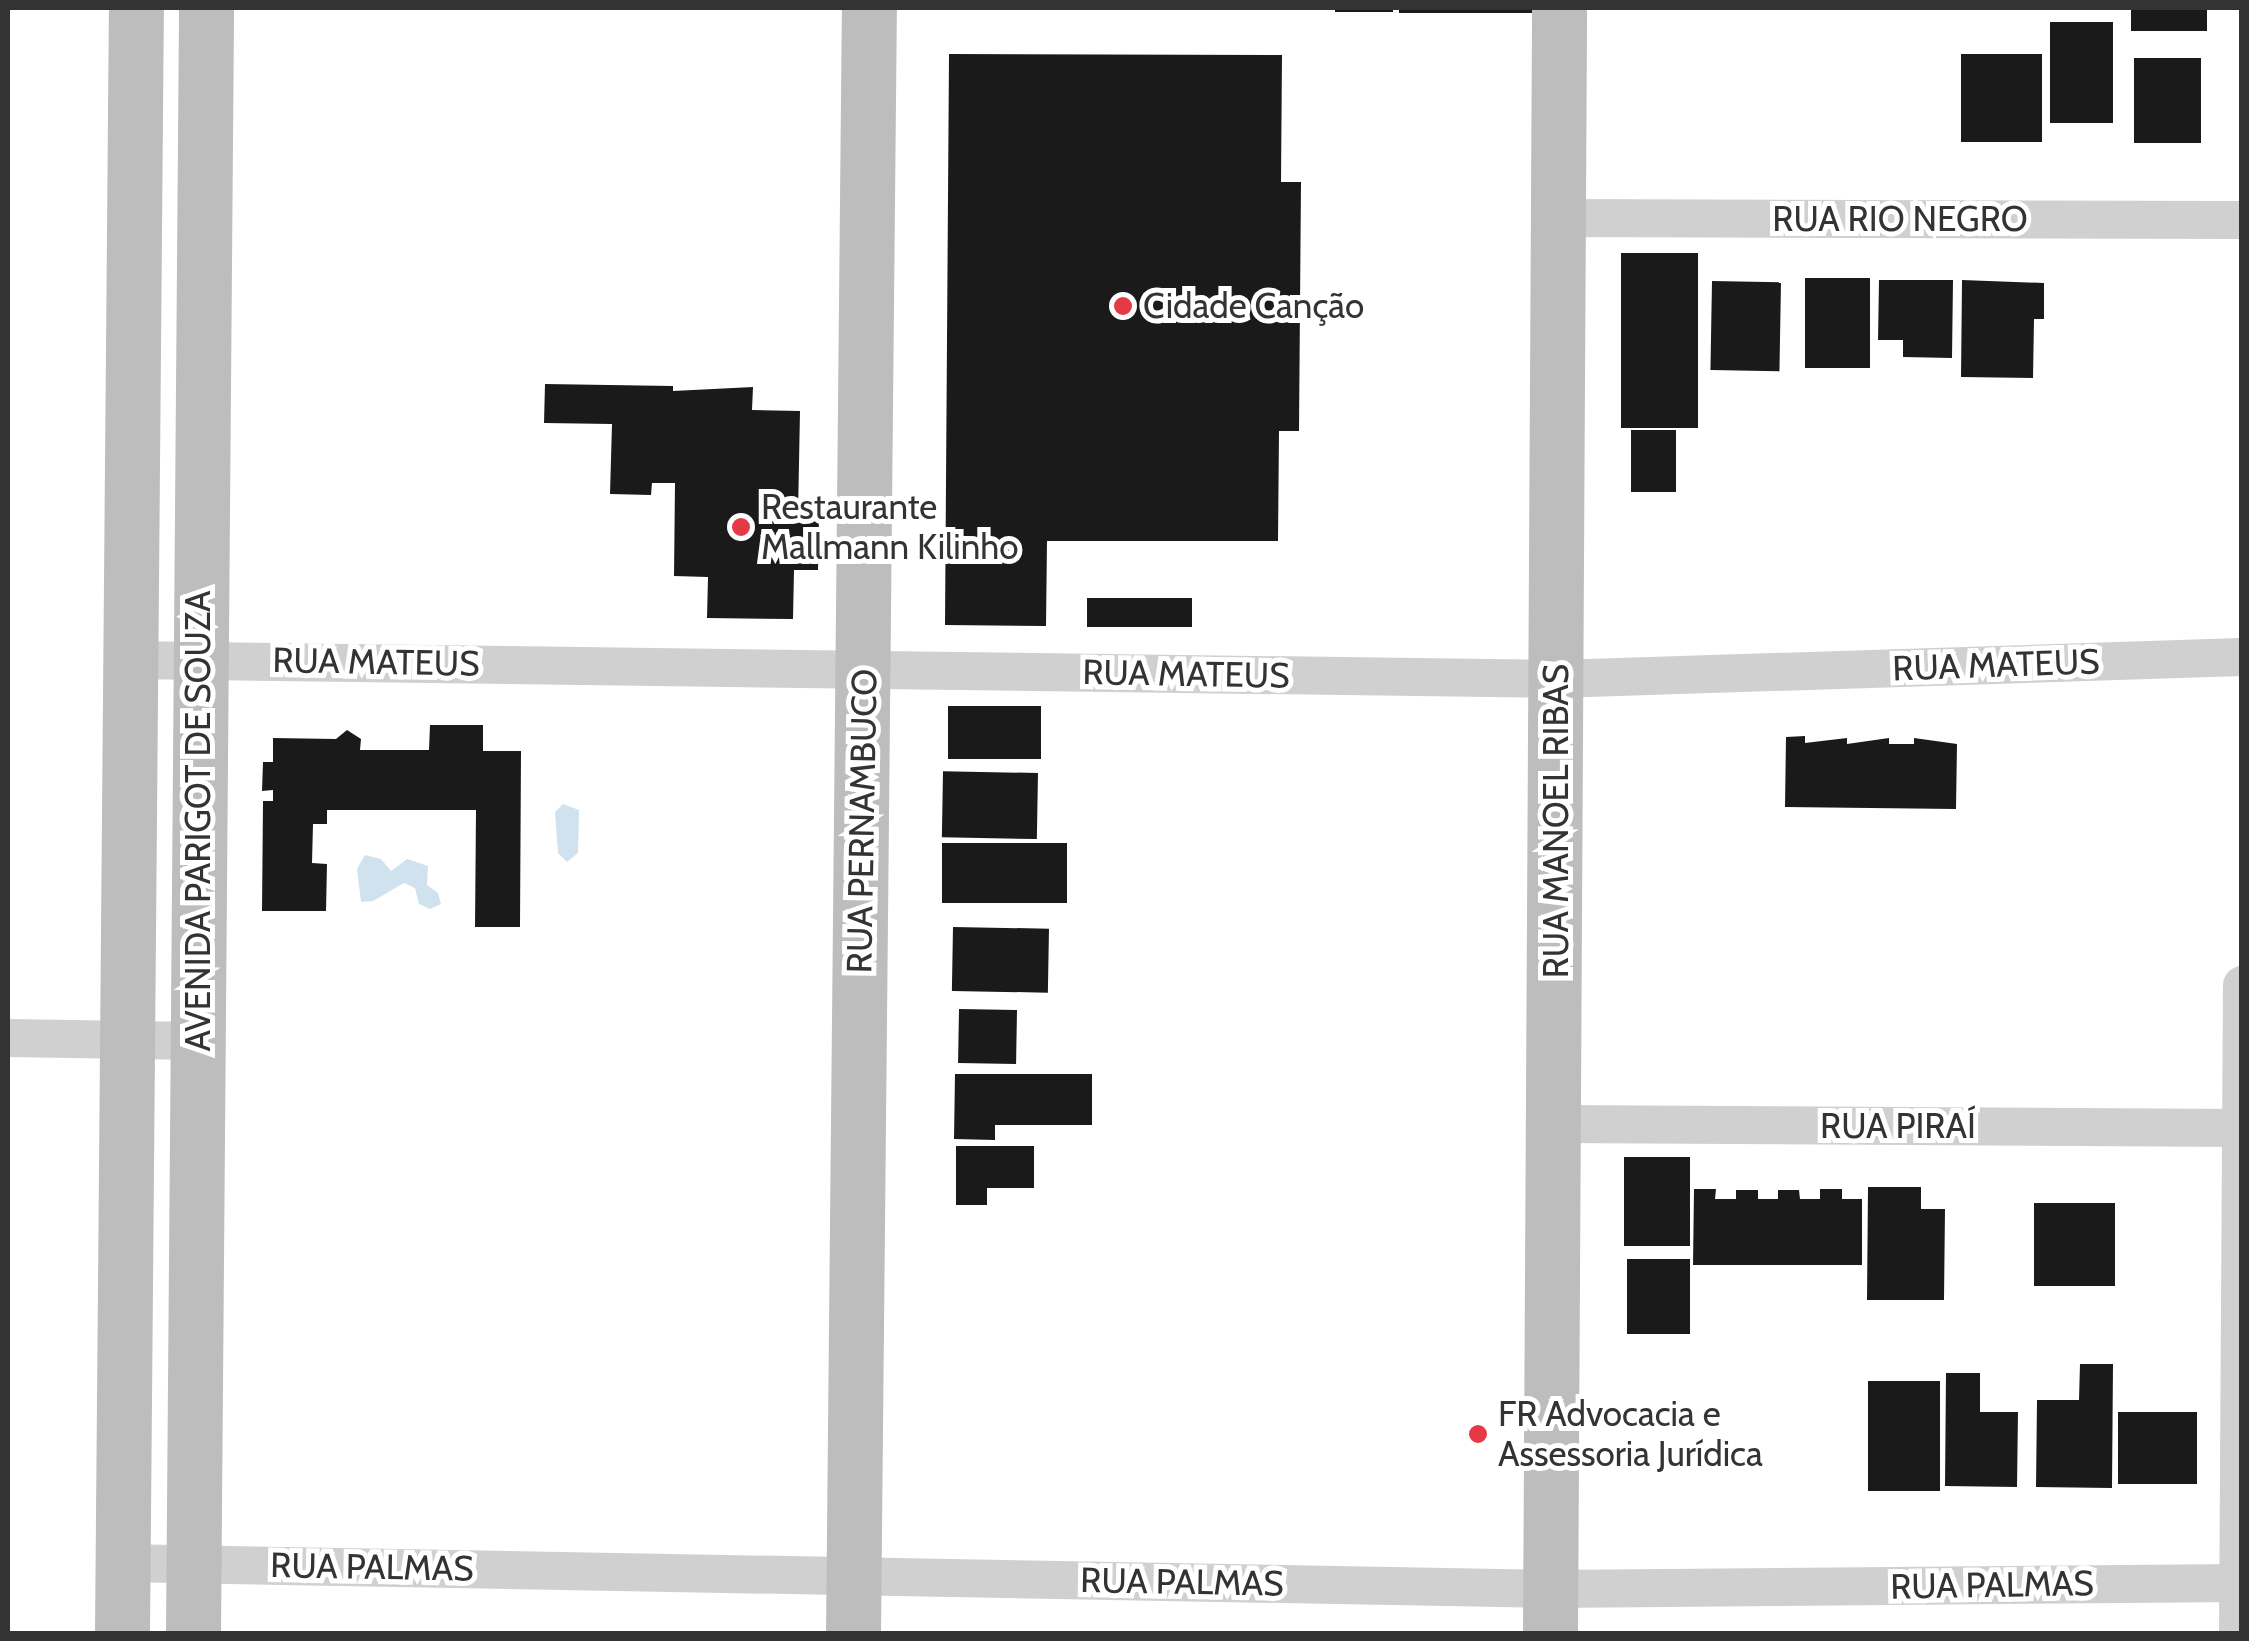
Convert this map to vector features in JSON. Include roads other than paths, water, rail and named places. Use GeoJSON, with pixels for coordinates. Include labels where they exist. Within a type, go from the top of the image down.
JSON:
{"type":"FeatureCollection","features":[{"type":"Feature","properties":{"kind":"street","name":"AVENIDA PARIGOT DE SOUZA"},"geometry":{"type":"LineString","coordinates":[[122,1634],[124,1041],[136,8]]}},
{"type":"Feature","properties":{"kind":"street","name":"AVENIDA PARIGOT DE SOUZA"},"geometry":{"type":"LineString","coordinates":[[193,1634],[206,8]]}},
{"type":"Feature","properties":{"kind":"street","name":"RUA PERNAMBUCO"},"geometry":{"type":"LineString","coordinates":[[853,1634],[869,8]]}},
{"type":"Feature","properties":{"kind":"street","name":"RUA MANOEL RIBAS"},"geometry":{"type":"LineString","coordinates":[[1550,1611],[1560,8]]}},
{"type":"Feature","properties":{"kind":"street","name":"RUA RIO NEGRO"},"geometry":{"type":"LineString","coordinates":[[1558,218],[2242,220]]}},
{"type":"Feature","properties":{"kind":"street","name":"RUA MATEUS"},"geometry":{"type":"LineString","coordinates":[[130,660],[1557,679],[2242,656]]}},
{"type":"Feature","properties":{"kind":"street"},"geometry":{"type":"LineString","coordinates":[[2238,1634],[2242,985]]}},
{"type":"Feature","properties":{"kind":"street"},"geometry":{"type":"LineString","coordinates":[[8,1038],[197,1041]]}},
{"type":"Feature","properties":{"kind":"street","name":"RUA PIRAÍ"},"geometry":{"type":"LineString","coordinates":[[1554,1124],[2241,1128]]}},
{"type":"Feature","properties":{"kind":"street","name":"RUA PALMAS"},"geometry":{"type":"LineString","coordinates":[[122,1563],[853,1576],[1550,1611],[2240,1583]]}},
{"type":"Feature","properties":{"kind":"water"},"geometry":{"type":"Polygon","coordinates":[[[563,804],[579,810],[578,853],[567,862],[558,853],[555,812],[563,804]]]}},
{"type":"Feature","properties":{"kind":"water"},"geometry":{"type":"Polygon","coordinates":[[[365,855],[381,859],[391,871],[407,859],[428,866],[427,885],[438,893],[441,904],[430,909],[419,904],[415,888],[404,883],[373,901],[361,902],[357,869],[365,855]]]}},
{"type":"Feature","properties":{"kind":"place","name":"Cidade Canção"},"geometry":{"type":"Point","coordinates":[1123,306]}},
{"type":"Feature","properties":{"kind":"place","name":"Restaurante Mallmann Kilinho"},"geometry":{"type":"Point","coordinates":[741,527]}},
{"type":"Feature","properties":{"kind":"place","name":"FR Advocacia e Assessoria Jurídica"},"geometry":{"type":"Point","coordinates":[1478,1434]}}]}
